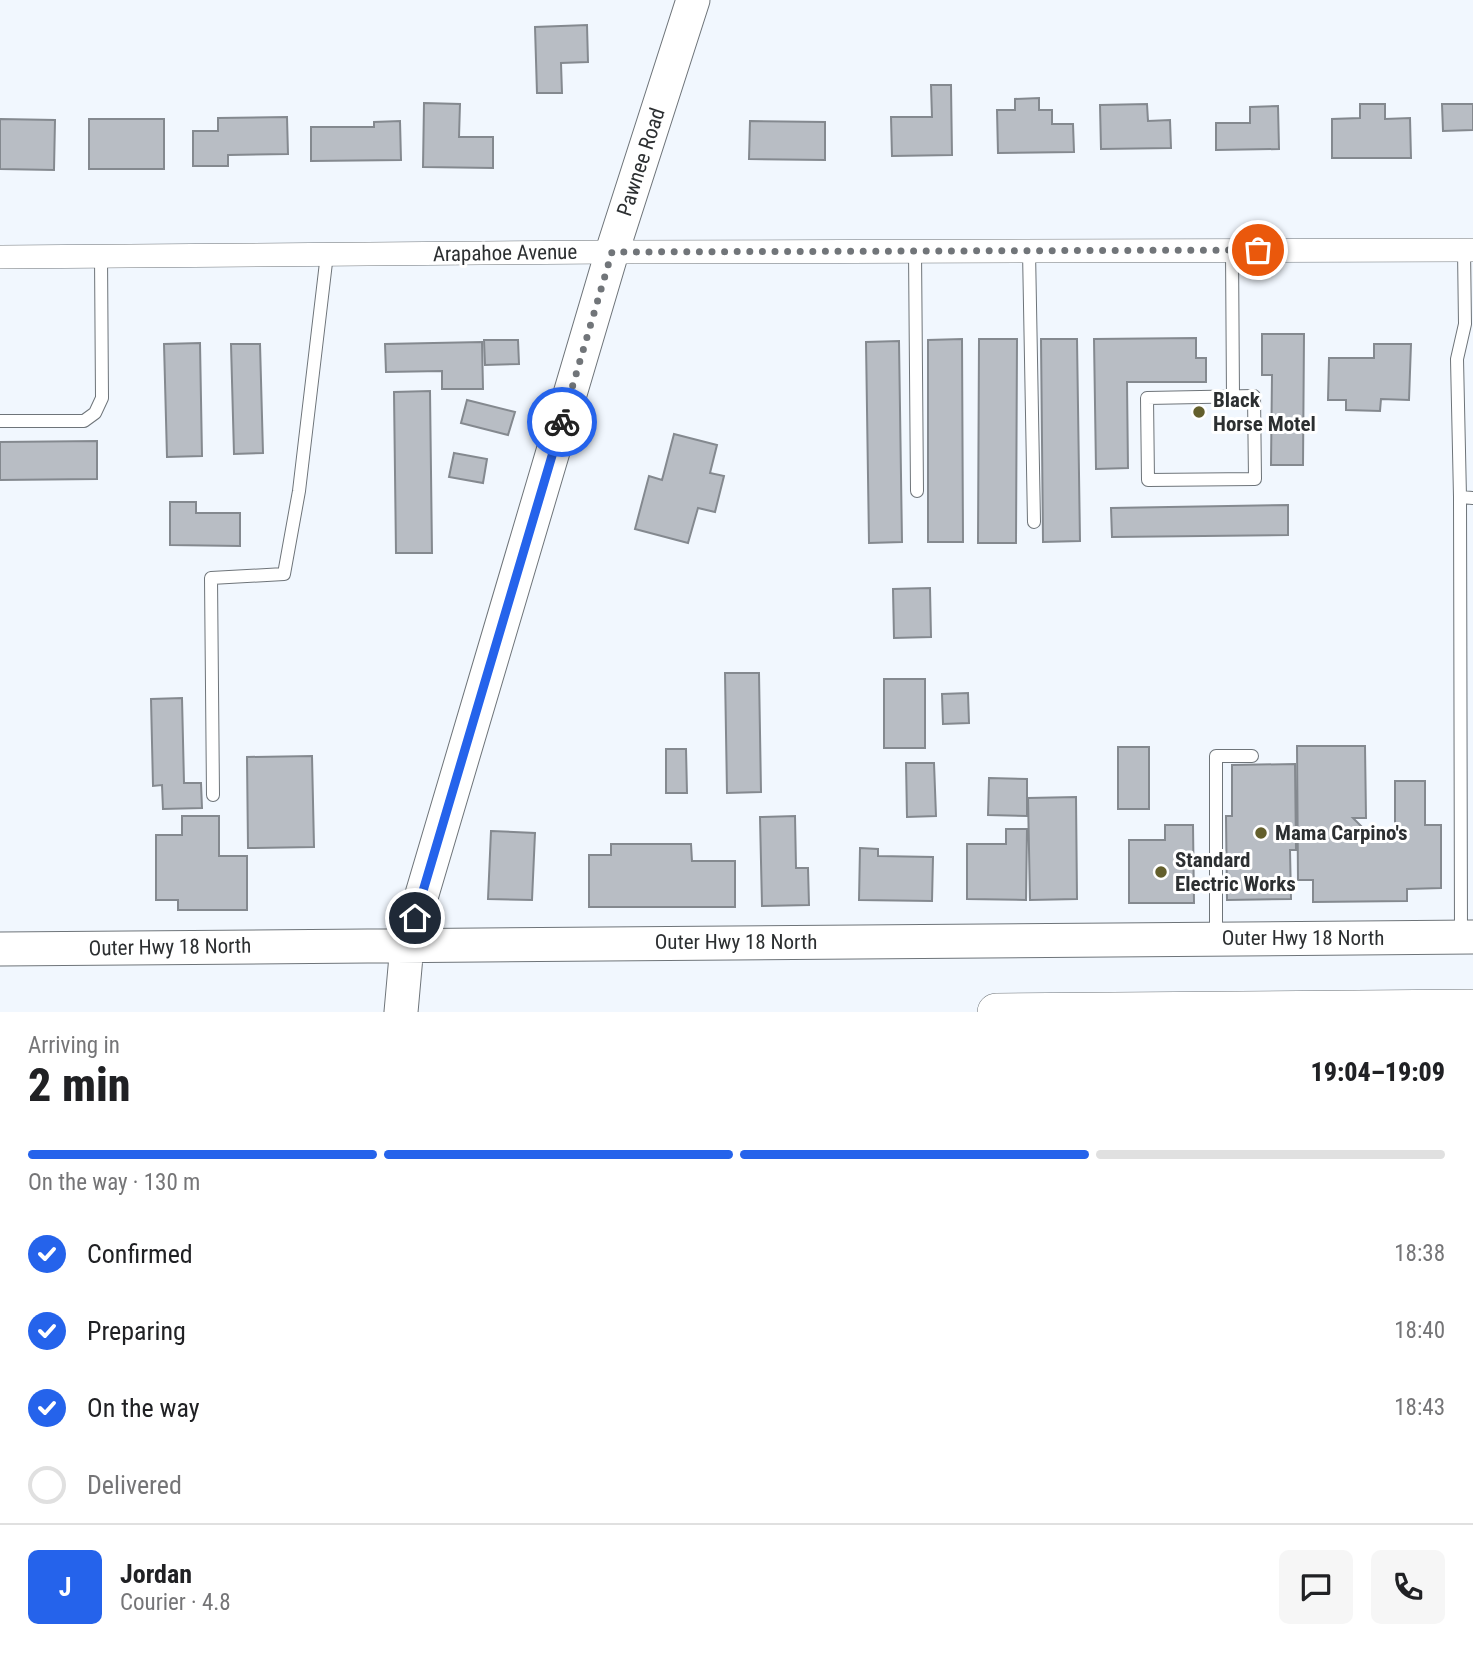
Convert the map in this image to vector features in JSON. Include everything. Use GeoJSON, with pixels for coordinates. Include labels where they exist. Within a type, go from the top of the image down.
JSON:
{"type":"FeatureCollection","features":[{"type":"Feature","properties":{"kind":"main road"},"geometry":{"type":"LineString","coordinates":[[996,1012],[1473,1008]]}},
{"type":"Feature","properties":{"kind":"street","name":"Pawnee Road"},"geometry":{"type":"LineString","coordinates":[[401,1012],[407,944],[612,252],[693,0]]}},
{"type":"Feature","properties":{"kind":"street","name":"Arapahoe Avenue"},"geometry":{"type":"LineString","coordinates":[[0,257],[1469,250]]}},
{"type":"Feature","properties":{"kind":"street","name":"Outer Hwy 18 North"},"geometry":{"type":"LineString","coordinates":[[0,949],[1467,937]]}},
{"type":"Feature","properties":{"kind":"lane"},"geometry":{"type":"LineString","coordinates":[[1232,250],[1233,397]]}},
{"type":"Feature","properties":{"kind":"lane"},"geometry":{"type":"LineString","coordinates":[[1467,937],[1466,498],[1457,359],[1465,324],[1469,250]]}},
{"type":"Feature","properties":{"kind":"lane"},"geometry":{"type":"LineString","coordinates":[[915,251],[917,491]]}},
{"type":"Feature","properties":{"kind":"lane"},"geometry":{"type":"LineString","coordinates":[[1029,251],[1034,522]]}},
{"type":"Feature","properties":{"kind":"lane"},"geometry":{"type":"LineString","coordinates":[[213,794],[211,578],[284,574],[299,491],[327,254]]}},
{"type":"Feature","properties":{"kind":"lane"},"geometry":{"type":"LineString","coordinates":[[0,421],[84,421],[95,413],[102,398],[101,256]]}},
{"type":"Feature","properties":{"kind":"lane"},"geometry":{"type":"LineString","coordinates":[[1254,396],[1255,479],[1148,480],[1147,398],[1233,397],[1254,396]]}},
{"type":"Feature","properties":{"kind":"lane"},"geometry":{"type":"LineString","coordinates":[[1216,939],[1216,757],[1252,756]]}},
{"type":"Feature","properties":{"kind":"building"},"geometry":{"type":"Polygon","coordinates":[[[587,25],[588,62],[561,63],[562,93],[537,93],[535,27],[587,25]]]}},
{"type":"Feature","properties":{"kind":"building"},"geometry":{"type":"Polygon","coordinates":[[[931,85],[951,85],[952,155],[892,156],[891,117],[932,117],[931,85]]]}},
{"type":"Feature","properties":{"kind":"building"},"geometry":{"type":"Polygon","coordinates":[[[1039,98],[1039,110],[1052,110],[1052,124],[1073,124],[1074,152],[998,153],[997,110],[1015,110],[1015,99],[1039,98]]]}},
{"type":"Feature","properties":{"kind":"building"},"geometry":{"type":"Polygon","coordinates":[[[424,103],[460,104],[459,137],[493,137],[493,168],[423,167],[424,103]]]}},
{"type":"Feature","properties":{"kind":"building"},"geometry":{"type":"Polygon","coordinates":[[[1147,104],[1148,121],[1170,120],[1171,148],[1101,149],[1100,105],[1147,104]]]}},
{"type":"Feature","properties":{"kind":"building"},"geometry":{"type":"Polygon","coordinates":[[[1360,104],[1385,104],[1385,119],[1410,118],[1411,158],[1332,158],[1332,119],[1360,118],[1360,104]]]}},
{"type":"Feature","properties":{"kind":"building"},"geometry":{"type":"Polygon","coordinates":[[[1442,104],[1473,104],[1473,130],[1443,131],[1442,104]]]}},
{"type":"Feature","properties":{"kind":"building"},"geometry":{"type":"Polygon","coordinates":[[[1278,106],[1279,149],[1216,150],[1216,123],[1250,123],[1250,107],[1278,106]]]}},
{"type":"Feature","properties":{"kind":"building"},"geometry":{"type":"Polygon","coordinates":[[[287,117],[288,154],[228,155],[228,166],[193,166],[193,131],[218,131],[218,118],[287,117]]]}},
{"type":"Feature","properties":{"kind":"building"},"geometry":{"type":"Polygon","coordinates":[[[0,119],[55,120],[54,170],[0,169],[0,119]]]}},
{"type":"Feature","properties":{"kind":"building"},"geometry":{"type":"Polygon","coordinates":[[[89,119],[164,119],[164,169],[89,169],[89,119]]]}},
{"type":"Feature","properties":{"kind":"building"},"geometry":{"type":"Polygon","coordinates":[[[400,121],[401,160],[311,161],[311,127],[374,127],[374,122],[400,121]]]}},
{"type":"Feature","properties":{"kind":"building"},"geometry":{"type":"Polygon","coordinates":[[[750,121],[825,122],[825,160],[749,159],[750,121]]]}},
{"type":"Feature","properties":{"kind":"building"},"geometry":{"type":"Polygon","coordinates":[[[1262,334],[1304,334],[1303,465],[1271,465],[1272,375],[1262,375],[1262,334]]]}},
{"type":"Feature","properties":{"kind":"building"},"geometry":{"type":"Polygon","coordinates":[[[1196,338],[1196,358],[1206,358],[1206,382],[1127,382],[1128,468],[1096,469],[1094,339],[1196,338]]]}},
{"type":"Feature","properties":{"kind":"building"},"geometry":{"type":"Polygon","coordinates":[[[962,339],[963,542],[928,542],[928,340],[962,339]]]}},
{"type":"Feature","properties":{"kind":"building"},"geometry":{"type":"Polygon","coordinates":[[[979,339],[1017,339],[1016,543],[978,543],[979,339]]]}},
{"type":"Feature","properties":{"kind":"building"},"geometry":{"type":"Polygon","coordinates":[[[1041,339],[1077,339],[1080,541],[1043,542],[1041,339]]]}},
{"type":"Feature","properties":{"kind":"building"},"geometry":{"type":"Polygon","coordinates":[[[484,340],[518,340],[519,364],[485,365],[484,340]]]}},
{"type":"Feature","properties":{"kind":"building"},"geometry":{"type":"Polygon","coordinates":[[[899,341],[902,542],[869,543],[866,342],[899,341]]]}},
{"type":"Feature","properties":{"kind":"building"},"geometry":{"type":"Polygon","coordinates":[[[482,342],[483,389],[442,389],[442,371],[386,372],[385,344],[482,342]]]}},
{"type":"Feature","properties":{"kind":"building"},"geometry":{"type":"Polygon","coordinates":[[[200,343],[202,456],[167,457],[164,344],[200,343]]]}},
{"type":"Feature","properties":{"kind":"building"},"geometry":{"type":"Polygon","coordinates":[[[231,344],[260,344],[263,453],[234,454],[231,344]]]}},
{"type":"Feature","properties":{"kind":"building"},"geometry":{"type":"Polygon","coordinates":[[[1374,344],[1411,344],[1409,400],[1381,399],[1380,411],[1346,410],[1346,400],[1328,400],[1329,358],[1374,358],[1374,344]]]}},
{"type":"Feature","properties":{"kind":"building"},"geometry":{"type":"Polygon","coordinates":[[[430,391],[432,553],[396,553],[394,392],[430,391]]]}},
{"type":"Feature","properties":{"kind":"building"},"geometry":{"type":"Polygon","coordinates":[[[467,400],[515,412],[508,435],[461,423],[467,400]]]}},
{"type":"Feature","properties":{"kind":"building"},"geometry":{"type":"Polygon","coordinates":[[[674,434],[717,445],[710,473],[724,476],[715,512],[698,508],[688,543],[635,529],[649,476],[662,480],[674,434]]]}},
{"type":"Feature","properties":{"kind":"building"},"geometry":{"type":"Polygon","coordinates":[[[97,441],[97,479],[0,480],[0,442],[97,441]]]}},
{"type":"Feature","properties":{"kind":"building"},"geometry":{"type":"Polygon","coordinates":[[[454,453],[487,459],[483,483],[449,477],[454,453]]]}},
{"type":"Feature","properties":{"kind":"building"},"geometry":{"type":"Polygon","coordinates":[[[170,502],[196,502],[196,513],[240,513],[240,546],[170,545],[170,502]]]}},
{"type":"Feature","properties":{"kind":"building"},"geometry":{"type":"Polygon","coordinates":[[[1288,505],[1288,535],[1112,537],[1111,508],[1288,505]]]}},
{"type":"Feature","properties":{"kind":"building"},"geometry":{"type":"Polygon","coordinates":[[[930,588],[931,637],[894,638],[893,589],[930,588]]]}},
{"type":"Feature","properties":{"kind":"building"},"geometry":{"type":"Polygon","coordinates":[[[725,673],[759,673],[761,792],[727,793],[725,673]]]}},
{"type":"Feature","properties":{"kind":"building"},"geometry":{"type":"Polygon","coordinates":[[[884,679],[925,679],[925,748],[884,748],[884,679]]]}},
{"type":"Feature","properties":{"kind":"building"},"geometry":{"type":"Polygon","coordinates":[[[968,693],[969,723],[943,724],[942,694],[968,693]]]}},
{"type":"Feature","properties":{"kind":"building"},"geometry":{"type":"Polygon","coordinates":[[[182,698],[184,783],[201,783],[202,808],[163,809],[162,785],[153,786],[151,699],[182,698]]]}},
{"type":"Feature","properties":{"kind":"building"},"geometry":{"type":"Polygon","coordinates":[[[1297,746],[1365,746],[1366,818],[1353,818],[1366,831],[1395,831],[1395,781],[1425,781],[1425,825],[1441,825],[1441,888],[1407,889],[1407,901],[1313,902],[1313,880],[1298,880],[1297,746]]]}},
{"type":"Feature","properties":{"kind":"building"},"geometry":{"type":"Polygon","coordinates":[[[1118,747],[1149,747],[1149,809],[1118,809],[1118,747]]]}},
{"type":"Feature","properties":{"kind":"building"},"geometry":{"type":"Polygon","coordinates":[[[666,749],[686,749],[687,793],[666,793],[666,749]]]}},
{"type":"Feature","properties":{"kind":"building"},"geometry":{"type":"Polygon","coordinates":[[[312,756],[314,847],[248,848],[247,757],[312,756]]]}},
{"type":"Feature","properties":{"kind":"building"},"geometry":{"type":"Polygon","coordinates":[[[906,763],[934,763],[936,816],[907,817],[906,763]]]}},
{"type":"Feature","properties":{"kind":"building","name":"Mama Carpino's"},"geometry":{"type":"Polygon","coordinates":[[[1295,764],[1296,850],[1290,850],[1291,899],[1227,900],[1226,816],[1232,816],[1232,765],[1295,764]]]}},
{"type":"Feature","properties":{"kind":"building"},"geometry":{"type":"Polygon","coordinates":[[[989,778],[1027,779],[1027,816],[988,815],[989,778]]]}},
{"type":"Feature","properties":{"kind":"building"},"geometry":{"type":"Polygon","coordinates":[[[1076,797],[1077,899],[1030,900],[1028,798],[1076,797]]]}},
{"type":"Feature","properties":{"kind":"building"},"geometry":{"type":"Polygon","coordinates":[[[182,816],[219,816],[219,856],[247,856],[247,910],[178,910],[178,900],[156,900],[156,835],[182,835],[182,816]]]}},
{"type":"Feature","properties":{"kind":"building"},"geometry":{"type":"Polygon","coordinates":[[[795,816],[796,868],[808,868],[809,905],[762,906],[760,817],[795,816]]]}},
{"type":"Feature","properties":{"kind":"building","name":"Standard Electric Works"},"geometry":{"type":"Polygon","coordinates":[[[1165,825],[1193,825],[1194,903],[1129,903],[1129,840],[1165,840],[1165,825]]]}},
{"type":"Feature","properties":{"kind":"building"},"geometry":{"type":"Polygon","coordinates":[[[1006,829],[1027,829],[1026,900],[967,899],[967,844],[1006,844],[1006,829]]]}},
{"type":"Feature","properties":{"kind":"building"},"geometry":{"type":"Polygon","coordinates":[[[491,831],[535,833],[532,900],[488,899],[491,831]]]}},
{"type":"Feature","properties":{"kind":"building"},"geometry":{"type":"Polygon","coordinates":[[[611,844],[691,844],[692,861],[735,861],[735,907],[589,907],[589,855],[611,855],[611,844]]]}},
{"type":"Feature","properties":{"kind":"building"},"geometry":{"type":"Polygon","coordinates":[[[860,848],[878,849],[878,856],[933,857],[932,901],[859,900],[860,848]]]}},
{"type":"Feature","properties":{"kind":"way so far"},"geometry":{"type":"LineString","coordinates":[[562,422],[612,252],[1258,250]]}},
{"type":"Feature","properties":{"kind":"place","name":"Black Horse Motel"},"geometry":{"type":"Point","coordinates":[1199,412]}},
{"type":"Feature","properties":{"kind":"place","name":"Mama Carpino's"},"geometry":{"type":"Point","coordinates":[1261,833]}},
{"type":"Feature","properties":{"kind":"place","name":"Standard Electric Works"},"geometry":{"type":"Point","coordinates":[1161,872]}},
{"type":"Feature","properties":{"kind":"route"},"geometry":{"type":"LineString","coordinates":[[415,918],[562,422]]}}]}
